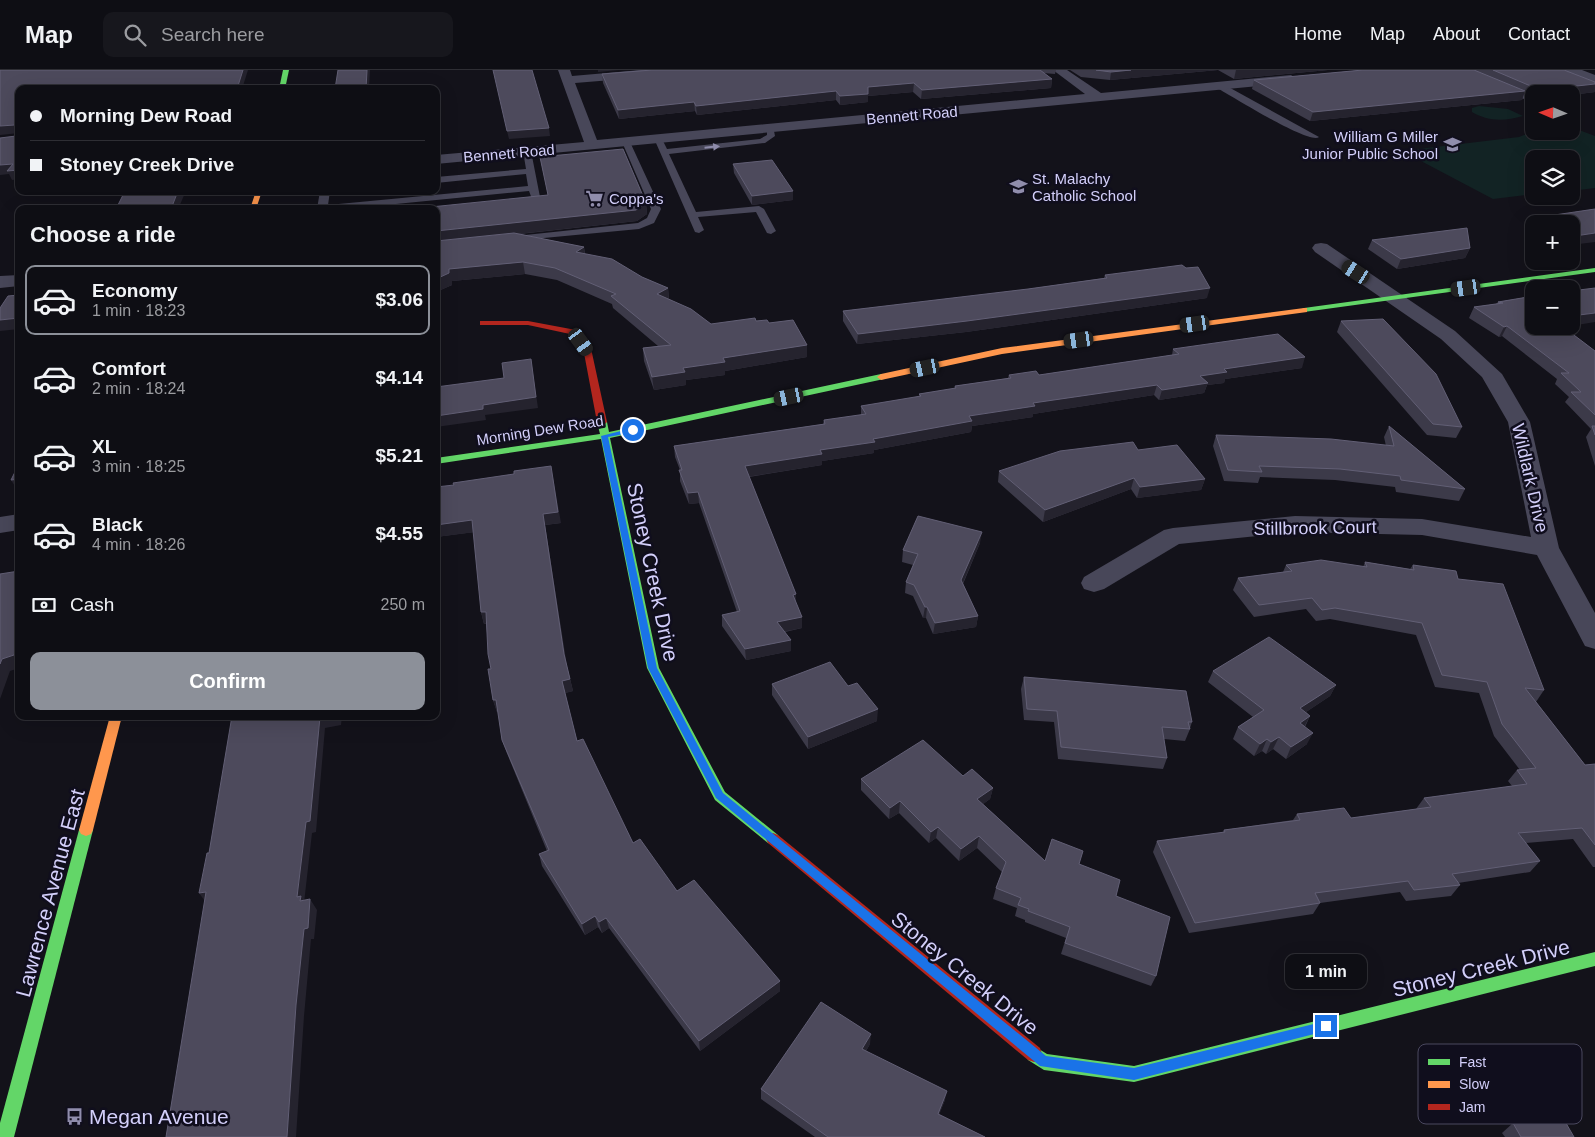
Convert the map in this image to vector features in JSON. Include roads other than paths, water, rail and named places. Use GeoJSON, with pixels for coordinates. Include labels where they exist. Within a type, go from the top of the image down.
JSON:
{"type":"FeatureCollection","features":[{"type":"Feature","properties":{"kind":"street"},"geometry":{"type":"LineString","coordinates":[[283,85],[286,70]]}},
{"type":"Feature","properties":{"kind":"street"},"geometry":{"type":"LineString","coordinates":[[592,145],[566,75],[685,70]]}},
{"type":"Feature","properties":{"kind":"street"},"geometry":{"type":"LineString","coordinates":[[1059,70],[1099,98]]}},
{"type":"Feature","properties":{"kind":"street"},"geometry":{"type":"LineString","coordinates":[[1571,70],[1595,80]]}},
{"type":"Feature","properties":{"kind":"street","name":"Bennett Road"},"geometry":{"type":"LineString","coordinates":[[440,160],[626,142],[661,145],[770,128],[1309,78]]}},
{"type":"Feature","properties":{"kind":"street","name":"Wildlark Drive"},"geometry":{"type":"LineString","coordinates":[[1321,248],[1448,335],[1491,374],[1519,422],[1546,548],[1595,639]]}},
{"type":"Feature","properties":{"kind":"street","name":"Morning Dew Road"},"geometry":{"type":"LineString","coordinates":[[440,460],[605,436],[1002,351],[1595,270]]}},
{"type":"Feature","properties":{"kind":"street"},"geometry":{"type":"LineString","coordinates":[[0,282],[15,280]]}},
{"type":"Feature","properties":{"kind":"street","name":"Stoney Creek Drive"},"geometry":{"type":"LineString","coordinates":[[483,323],[528,323],[573,332],[588,353],[653,668],[720,796],[1044,1062],[1134,1074],[1595,959]]}},
{"type":"Feature","properties":{"kind":"street"},"geometry":{"type":"LineString","coordinates":[[0,525],[15,523]]}},
{"type":"Feature","properties":{"kind":"street","name":"Stillbrook Court"},"geometry":{"type":"LineString","coordinates":[[1094,583],[1173,536],[1295,524],[1422,527],[1546,548]]}},
{"type":"Feature","properties":{"kind":"street","name":"Lawrence Avenue East"},"geometry":{"type":"LineString","coordinates":[[5,1137],[13,1062],[115,720]]}},
{"type":"Feature","properties":{"kind":"lane"},"geometry":{"type":"LineString","coordinates":[[1220,86],[1292,127],[1315,137]]}},
{"type":"Feature","properties":{"kind":"lane"},"geometry":{"type":"LineString","coordinates":[[1500,86],[1525,96]]}},
{"type":"Feature","properties":{"kind":"lane"},"geometry":{"type":"LineString","coordinates":[[504,241],[639,226],[649,223],[654,217],[656,210],[626,142]]}},
{"type":"Feature","properties":{"kind":"lane"},"geometry":{"type":"LineString","coordinates":[[661,145],[699,230]]}},
{"type":"Feature","properties":{"kind":"lane"},"geometry":{"type":"LineString","coordinates":[[526,203],[535,198],[527,151]]}},
{"type":"Feature","properties":{"kind":"lane"},"geometry":{"type":"LineString","coordinates":[[440,180],[530,171]]}},
{"type":"Feature","properties":{"kind":"lane"},"geometry":{"type":"LineString","coordinates":[[353,205],[533,188]]}},
{"type":"Feature","properties":{"kind":"lane"},"geometry":{"type":"LineString","coordinates":[[692,215],[759,209],[771,231]]}},
{"type":"Feature","properties":{"kind":"place","name":"William G Miller Junior Public School"},"geometry":{"type":"Point","coordinates":[1452,145]}},
{"type":"Feature","properties":{"kind":"place","name":"St. Malachy Catholic School"},"geometry":{"type":"Point","coordinates":[1018,187]}},
{"type":"Feature","properties":{"kind":"place","name":"Coppa's"},"geometry":{"type":"Point","coordinates":[595,198]}},
{"type":"Feature","properties":{"kind":"place","name":"Megan Avenue"},"geometry":{"type":"Point","coordinates":[75,1116]}}]}
